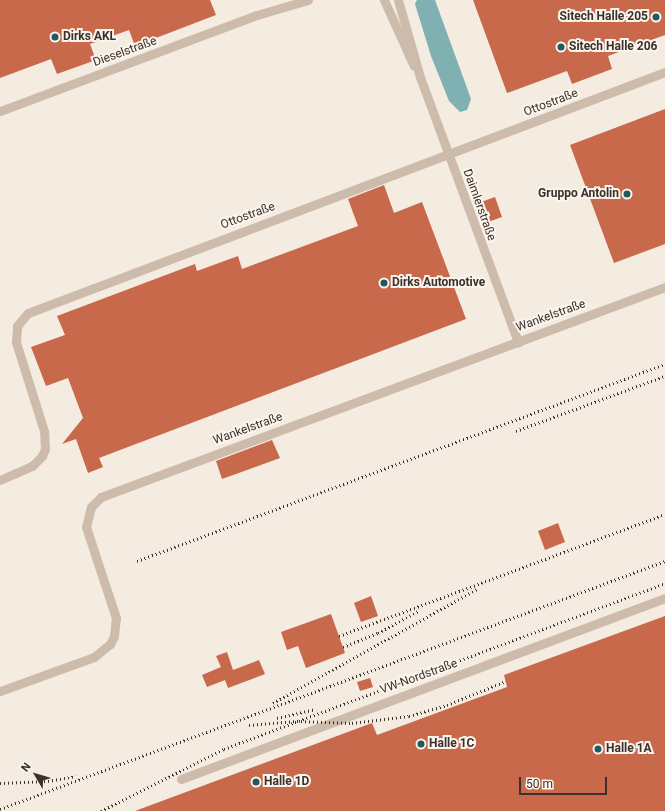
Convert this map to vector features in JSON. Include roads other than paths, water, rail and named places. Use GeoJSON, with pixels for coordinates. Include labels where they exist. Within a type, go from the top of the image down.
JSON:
{"type":"FeatureCollection","features":[{"type":"Feature","properties":{"kind":"street","name":"Dieselstraße"},"geometry":{"type":"LineString","coordinates":[[257,15],[286,0]]}},
{"type":"Feature","properties":{"kind":"street","name":"Dieselstraße"},"geometry":{"type":"LineString","coordinates":[[0,111],[257,15],[308,0]]}},
{"type":"Feature","properties":{"kind":"street","name":"Daimlerstraße"},"geometry":{"type":"LineString","coordinates":[[384,0],[401,41],[420,77]]}},
{"type":"Feature","properties":{"kind":"street","name":"Daimlerstraße"},"geometry":{"type":"LineString","coordinates":[[398,0],[420,77],[518,342]]}},
{"type":"Feature","properties":{"kind":"street","name":"Ottostraße"},"geometry":{"type":"LineString","coordinates":[[0,480],[32,466],[42,456],[45,449],[44,431],[16,342],[18,326],[28,313],[665,72]]}},
{"type":"Feature","properties":{"kind":"street","name":"Wankelstraße"},"geometry":{"type":"LineString","coordinates":[[0,691],[94,657],[110,644],[115,632],[116,618],[86,527],[91,507],[101,497],[665,287]]}},
{"type":"Feature","properties":{"kind":"street","name":"VW-Nordstraße"},"geometry":{"type":"LineString","coordinates":[[180,779],[665,598]]}},
{"type":"Feature","properties":{"kind":"water"},"geometry":{"type":"Polygon","coordinates":[[[417,0],[435,0],[471,99],[467,110],[460,112],[449,101],[431,56],[415,4],[417,0]]]}},
{"type":"Feature","properties":{"kind":"railway"},"geometry":{"type":"LineString","coordinates":[[137,561],[665,364]]}},
{"type":"Feature","properties":{"kind":"railway"},"geometry":{"type":"LineString","coordinates":[[516,431],[665,376]]}},
{"type":"Feature","properties":{"kind":"railway"},"geometry":{"type":"LineString","coordinates":[[339,636],[665,514]]}},
{"type":"Feature","properties":{"kind":"railway"},"geometry":{"type":"LineString","coordinates":[[0,809],[665,561]]}},
{"type":"Feature","properties":{"kind":"railway"},"geometry":{"type":"LineString","coordinates":[[101,811],[224,749],[665,583]]}},
{"type":"Feature","properties":{"kind":"railway"},"geometry":{"type":"LineString","coordinates":[[273,703],[477,589]]}},
{"type":"Feature","properties":{"kind":"railway"},"geometry":{"type":"LineString","coordinates":[[343,647],[378,633],[420,610]]}},
{"type":"Feature","properties":{"kind":"railway"},"geometry":{"type":"LineString","coordinates":[[249,725],[297,721],[352,723],[409,716],[447,705],[506,681]]}},
{"type":"Feature","properties":{"kind":"railway"},"geometry":{"type":"LineString","coordinates":[[277,718],[316,709]]}},
{"type":"Feature","properties":{"kind":"railway"},"geometry":{"type":"LineString","coordinates":[[0,783],[48,781],[76,776]]}},
{"type":"Feature","properties":{"kind":"place","name":"Sitech Halle 205"},"geometry":{"type":"Point","coordinates":[656,17]}},
{"type":"Feature","properties":{"kind":"place","name":"Dirks AKL"},"geometry":{"type":"Point","coordinates":[55,37]}},
{"type":"Feature","properties":{"kind":"place","name":"Sitech Halle 206"},"geometry":{"type":"Point","coordinates":[561,47]}},
{"type":"Feature","properties":{"kind":"place","name":"Gruppo Antolin"},"geometry":{"type":"Point","coordinates":[627,194]}},
{"type":"Feature","properties":{"kind":"place","name":"Dirks Automotive"},"geometry":{"type":"Point","coordinates":[384,283]}},
{"type":"Feature","properties":{"kind":"place","name":"Halle 1C"},"geometry":{"type":"Point","coordinates":[421,744]}},
{"type":"Feature","properties":{"kind":"place","name":"Halle 1A"},"geometry":{"type":"Point","coordinates":[598,749]}},
{"type":"Feature","properties":{"kind":"place","name":"Halle 1D"},"geometry":{"type":"Point","coordinates":[256,782]}}]}
